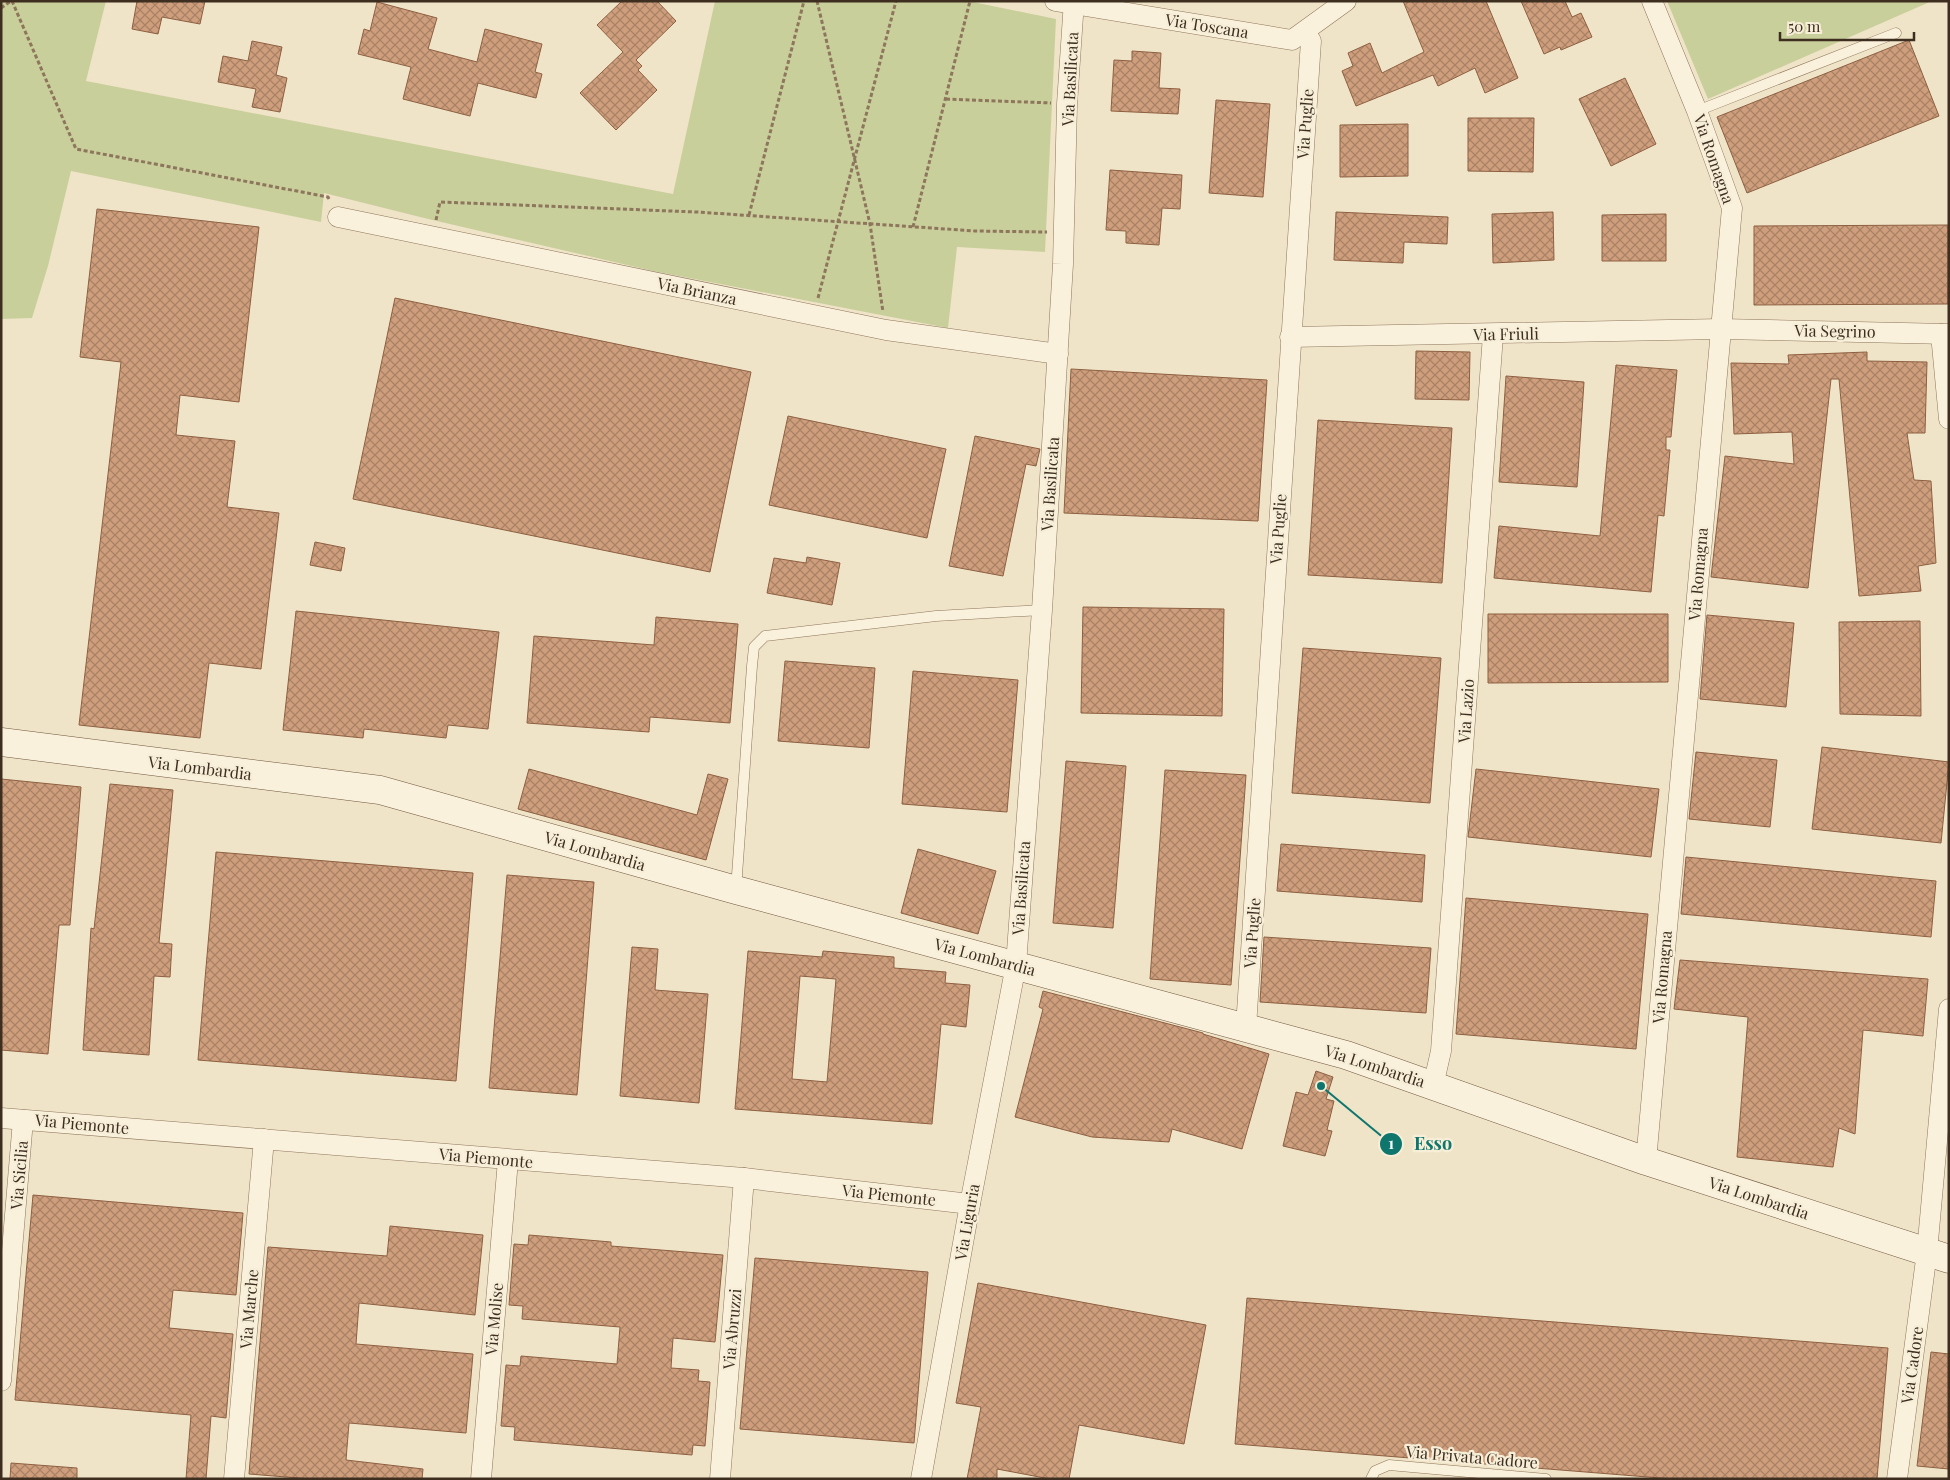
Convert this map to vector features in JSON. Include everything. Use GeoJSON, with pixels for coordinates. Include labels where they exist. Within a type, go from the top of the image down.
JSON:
{"type":"FeatureCollection","features":[{"type":"Feature","properties":{"kind":"street","name":"Via Toscana"},"geometry":{"type":"LineString","coordinates":[[1068,2],[1292,40],[1306,32],[1346,1]]}},
{"type":"Feature","properties":{"kind":"street","name":"Via Romagna"},"geometry":{"type":"LineString","coordinates":[[1646,1161],[1732,208],[1697,111],[1652,1]]}},
{"type":"Feature","properties":{"kind":"street","name":"Via Basilicata"},"geometry":{"type":"LineString","coordinates":[[1016,966],[1042,610],[1065,232],[1068,2]]}},
{"type":"Feature","properties":{"kind":"street","name":"Via Puglie"},"geometry":{"type":"LineString","coordinates":[[1246,1027],[1311,41],[1306,32]]}},
{"type":"Feature","properties":{"kind":"street","name":"Via Brianza"},"geometry":{"type":"LineString","coordinates":[[338,218],[886,330],[1058,354]]}},
{"type":"Feature","properties":{"kind":"street","name":"Via Friuli"},"geometry":{"type":"LineString","coordinates":[[1290,337],[1493,335],[1721,328]]}},
{"type":"Feature","properties":{"kind":"street","name":"Via Segrino"},"geometry":{"type":"LineString","coordinates":[[1721,328],[1945,334]]}},
{"type":"Feature","properties":{"kind":"street"},"geometry":{"type":"LineString","coordinates":[[1945,334],[1949,419]]}},
{"type":"Feature","properties":{"kind":"street","name":"Via Lazio"},"geometry":{"type":"LineString","coordinates":[[1433,1086],[1441,1051],[1493,335]]}},
{"type":"Feature","properties":{"kind":"street","name":"Via Lombardia"},"geometry":{"type":"LineString","coordinates":[[1,742],[380,790],[736,890],[1346,1055],[1646,1161],[1938,1256]]}},
{"type":"Feature","properties":{"kind":"street","name":"Via Liguria"},"geometry":{"type":"LineString","coordinates":[[921,1479],[970,1204],[1016,966]]}},
{"type":"Feature","properties":{"kind":"street","name":"Via Cadore"},"geometry":{"type":"LineString","coordinates":[[1896,1479],[1938,1256],[1949,1009]]}},
{"type":"Feature","properties":{"kind":"street","name":"Via Piemonte"},"geometry":{"type":"LineString","coordinates":[[1,1118],[744,1178],[970,1204]]}},
{"type":"Feature","properties":{"kind":"street","name":"Via Sicilia"},"geometry":{"type":"LineString","coordinates":[[1,1381],[23,1120]]}},
{"type":"Feature","properties":{"kind":"street","name":"Via Marche"},"geometry":{"type":"LineString","coordinates":[[234,1479],[264,1139]]}},
{"type":"Feature","properties":{"kind":"street","name":"Via Molise"},"geometry":{"type":"LineString","coordinates":[[481,1479],[508,1160]]}},
{"type":"Feature","properties":{"kind":"street","name":"Via Abruzzi"},"geometry":{"type":"LineString","coordinates":[[720,1479],[744,1178]]}},
{"type":"Feature","properties":{"kind":"lane"},"geometry":{"type":"LineString","coordinates":[[1697,111],[1896,33]]}},
{"type":"Feature","properties":{"kind":"lane"},"geometry":{"type":"LineString","coordinates":[[736,890],[754,647],[766,636],[936,616],[1042,610]]}},
{"type":"Feature","properties":{"kind":"lane","name":"Via Privata Cadore"},"geometry":{"type":"LineString","coordinates":[[1371,1479],[1375,1472],[1389,1465],[1546,1479]]}},
{"type":"Feature","properties":{"kind":"path"},"geometry":{"type":"LineString","coordinates":[[1,8],[11,1],[76,149],[328,197],[338,218]]}},
{"type":"Feature","properties":{"kind":"path"},"geometry":{"type":"LineString","coordinates":[[749,215],[804,1]]}},
{"type":"Feature","properties":{"kind":"path"},"geometry":{"type":"LineString","coordinates":[[817,1],[870,224],[886,330]]}},
{"type":"Feature","properties":{"kind":"path"},"geometry":{"type":"LineString","coordinates":[[814,315],[896,1]]}},
{"type":"Feature","properties":{"kind":"path"},"geometry":{"type":"LineString","coordinates":[[913,226],[970,1]]}},
{"type":"Feature","properties":{"kind":"path"},"geometry":{"type":"LineString","coordinates":[[946,99],[1068,104]]}},
{"type":"Feature","properties":{"kind":"path"},"geometry":{"type":"LineString","coordinates":[[433,237],[440,202],[749,215],[975,231],[1065,232]]}},
{"type":"Feature","properties":{"kind":"green space"},"geometry":{"type":"Polygon","coordinates":[[[1,1],[106,1],[86,81],[673,194],[715,1],[968,1],[1056,19],[1045,252],[957,247],[948,328],[653,271],[324,193],[321,222],[71,171],[48,266],[32,318],[1,319],[1,1]]]}},
{"type":"Feature","properties":{"kind":"green space"},"geometry":{"type":"Polygon","coordinates":[[[1667,1],[1932,1],[1708,99],[1667,1]]]}},
{"type":"Feature","properties":{"kind":"building"},"geometry":{"type":"Polygon","coordinates":[[[137,1],[205,1],[200,24],[162,17],[158,34],[132,29],[137,1]]]}},
{"type":"Feature","properties":{"kind":"building"},"geometry":{"type":"Polygon","coordinates":[[[622,1],[657,1],[676,21],[636,60],[642,66],[638,70],[657,90],[616,130],[580,93],[623,52],[597,25],[622,1]]]}},
{"type":"Feature","properties":{"kind":"building"},"geometry":{"type":"Polygon","coordinates":[[[1403,1],[1486,1],[1518,78],[1485,93],[1475,68],[1438,86],[1433,75],[1356,106],[1342,71],[1353,66],[1348,53],[1370,43],[1382,73],[1424,52],[1403,1]]]}},
{"type":"Feature","properties":{"kind":"building"},"geometry":{"type":"Polygon","coordinates":[[[1521,1],[1565,1],[1572,17],[1581,13],[1592,37],[1561,50],[1560,47],[1544,54],[1521,1]]]}},
{"type":"Feature","properties":{"kind":"building"},"geometry":{"type":"Polygon","coordinates":[[[377,2],[437,18],[428,49],[477,62],[485,29],[542,44],[535,72],[542,74],[536,98],[478,83],[470,116],[403,99],[411,67],[358,54],[364,29],[370,31],[377,2]]]}},
{"type":"Feature","properties":{"kind":"building"},"geometry":{"type":"Polygon","coordinates":[[[1909,40],[1939,116],[1747,193],[1717,117],[1909,40]]]}},
{"type":"Feature","properties":{"kind":"building"},"geometry":{"type":"Polygon","coordinates":[[[252,41],[282,47],[276,75],[287,78],[280,112],[252,107],[256,89],[218,82],[223,56],[248,61],[252,41]]]}},
{"type":"Feature","properties":{"kind":"building"},"geometry":{"type":"Polygon","coordinates":[[[1132,51],[1161,53],[1159,88],[1180,89],[1178,114],[1111,111],[1114,60],[1132,61],[1132,51]]]}},
{"type":"Feature","properties":{"kind":"building"},"geometry":{"type":"Polygon","coordinates":[[[1625,78],[1656,144],[1611,166],[1579,99],[1625,78]]]}},
{"type":"Feature","properties":{"kind":"building"},"geometry":{"type":"Polygon","coordinates":[[[1216,100],[1270,104],[1263,197],[1209,193],[1216,100]]]}},
{"type":"Feature","properties":{"kind":"building"},"geometry":{"type":"Polygon","coordinates":[[[1468,118],[1534,118],[1533,172],[1468,171],[1468,118]]]}},
{"type":"Feature","properties":{"kind":"building"},"geometry":{"type":"Polygon","coordinates":[[[1408,124],[1408,176],[1340,177],[1340,125],[1408,124]]]}},
{"type":"Feature","properties":{"kind":"building"},"geometry":{"type":"Polygon","coordinates":[[[1110,170],[1182,175],[1180,209],[1162,208],[1159,245],[1126,243],[1126,231],[1106,230],[1110,170]]]}},
{"type":"Feature","properties":{"kind":"building"},"geometry":{"type":"Polygon","coordinates":[[[97,209],[259,227],[239,402],[180,395],[176,435],[235,441],[227,507],[279,513],[261,669],[209,663],[200,738],[79,725],[121,362],[80,357],[97,209]]]}},
{"type":"Feature","properties":{"kind":"building"},"geometry":{"type":"Polygon","coordinates":[[[1336,212],[1448,217],[1447,244],[1404,242],[1403,263],[1334,260],[1336,212]]]}},
{"type":"Feature","properties":{"kind":"building"},"geometry":{"type":"Polygon","coordinates":[[[1553,212],[1554,260],[1493,263],[1492,214],[1553,212]]]}},
{"type":"Feature","properties":{"kind":"building"},"geometry":{"type":"Polygon","coordinates":[[[1666,214],[1666,261],[1602,261],[1602,215],[1666,214]]]}},
{"type":"Feature","properties":{"kind":"building"},"geometry":{"type":"Polygon","coordinates":[[[1948,225],[1948,304],[1754,305],[1754,226],[1948,225]]]}},
{"type":"Feature","properties":{"kind":"building"},"geometry":{"type":"Polygon","coordinates":[[[395,298],[751,372],[710,572],[353,499],[395,298]]]}},
{"type":"Feature","properties":{"kind":"building"},"geometry":{"type":"Polygon","coordinates":[[[1416,351],[1470,352],[1469,400],[1415,399],[1416,351]]]}},
{"type":"Feature","properties":{"kind":"building"},"geometry":{"type":"Polygon","coordinates":[[[1867,352],[1867,361],[1927,362],[1925,433],[1907,433],[1914,480],[1931,481],[1936,563],[1918,566],[1921,591],[1859,596],[1839,379],[1831,379],[1808,588],[1711,577],[1725,456],[1794,464],[1792,432],[1734,434],[1731,363],[1789,364],[1788,355],[1867,352]]]}},
{"type":"Feature","properties":{"kind":"building"},"geometry":{"type":"Polygon","coordinates":[[[1616,365],[1677,370],[1671,437],[1666,437],[1666,450],[1670,450],[1664,516],[1658,515],[1651,592],[1494,578],[1499,526],[1600,536],[1616,365]]]}},
{"type":"Feature","properties":{"kind":"building"},"geometry":{"type":"Polygon","coordinates":[[[1071,369],[1267,380],[1258,521],[1064,513],[1071,369]]]}},
{"type":"Feature","properties":{"kind":"building"},"geometry":{"type":"Polygon","coordinates":[[[1506,376],[1584,382],[1577,487],[1499,482],[1506,376]]]}},
{"type":"Feature","properties":{"kind":"building"},"geometry":{"type":"Polygon","coordinates":[[[788,416],[946,449],[927,538],[769,505],[788,416]]]}},
{"type":"Feature","properties":{"kind":"building"},"geometry":{"type":"Polygon","coordinates":[[[1318,420],[1452,428],[1442,583],[1308,575],[1318,420]]]}},
{"type":"Feature","properties":{"kind":"building"},"geometry":{"type":"Polygon","coordinates":[[[975,436],[1040,449],[1036,466],[1026,464],[1003,576],[949,566],[975,436]]]}},
{"type":"Feature","properties":{"kind":"building"},"geometry":{"type":"Polygon","coordinates":[[[315,542],[345,548],[341,571],[310,565],[315,542]]]}},
{"type":"Feature","properties":{"kind":"building"},"geometry":{"type":"Polygon","coordinates":[[[807,557],[840,563],[832,605],[767,593],[774,558],[806,563],[807,557]]]}},
{"type":"Feature","properties":{"kind":"building"},"geometry":{"type":"Polygon","coordinates":[[[1083,607],[1224,609],[1222,716],[1081,713],[1083,607]]]}},
{"type":"Feature","properties":{"kind":"building"},"geometry":{"type":"Polygon","coordinates":[[[296,611],[499,632],[488,729],[448,725],[446,738],[364,729],[363,738],[283,730],[296,611]]]}},
{"type":"Feature","properties":{"kind":"building"},"geometry":{"type":"Polygon","coordinates":[[[1488,614],[1668,614],[1668,682],[1488,683],[1488,614]]]}},
{"type":"Feature","properties":{"kind":"building"},"geometry":{"type":"Polygon","coordinates":[[[1707,615],[1794,623],[1786,707],[1700,699],[1707,615]]]}},
{"type":"Feature","properties":{"kind":"building"},"geometry":{"type":"Polygon","coordinates":[[[656,617],[738,624],[730,723],[650,717],[649,732],[527,723],[534,636],[654,645],[656,617]]]}},
{"type":"Feature","properties":{"kind":"building"},"geometry":{"type":"Polygon","coordinates":[[[1920,621],[1921,716],[1840,714],[1839,622],[1920,621]]]}},
{"type":"Feature","properties":{"kind":"building"},"geometry":{"type":"Polygon","coordinates":[[[1303,648],[1441,658],[1430,803],[1292,793],[1303,648]]]}},
{"type":"Feature","properties":{"kind":"building"},"geometry":{"type":"Polygon","coordinates":[[[785,661],[875,668],[869,748],[778,741],[785,661]]]}},
{"type":"Feature","properties":{"kind":"building"},"geometry":{"type":"Polygon","coordinates":[[[913,671],[1018,680],[1007,812],[902,804],[913,671]]]}},
{"type":"Feature","properties":{"kind":"building"},"geometry":{"type":"Polygon","coordinates":[[[1822,747],[1949,762],[1941,843],[1812,829],[1822,747]]]}},
{"type":"Feature","properties":{"kind":"building"},"geometry":{"type":"Polygon","coordinates":[[[1696,752],[1777,760],[1770,827],[1689,819],[1696,752]]]}},
{"type":"Feature","properties":{"kind":"building"},"geometry":{"type":"Polygon","coordinates":[[[1066,761],[1126,766],[1113,928],[1053,923],[1066,761]]]}},
{"type":"Feature","properties":{"kind":"building"},"geometry":{"type":"Polygon","coordinates":[[[529,769],[697,815],[708,774],[728,779],[706,860],[518,809],[529,769]]]}},
{"type":"Feature","properties":{"kind":"building"},"geometry":{"type":"Polygon","coordinates":[[[1476,769],[1659,789],[1651,857],[1468,837],[1476,769]]]}},
{"type":"Feature","properties":{"kind":"building"},"geometry":{"type":"Polygon","coordinates":[[[1165,770],[1246,775],[1231,985],[1150,979],[1165,770]]]}},
{"type":"Feature","properties":{"kind":"building"},"geometry":{"type":"Polygon","coordinates":[[[1,779],[81,787],[70,925],[59,925],[48,1054],[1,1050],[1,779]]]}},
{"type":"Feature","properties":{"kind":"building"},"geometry":{"type":"Polygon","coordinates":[[[110,784],[173,790],[159,943],[172,944],[170,977],[154,976],[149,1055],[83,1050],[91,928],[94,929],[110,784]]]}},
{"type":"Feature","properties":{"kind":"building"},"geometry":{"type":"Polygon","coordinates":[[[1281,844],[1425,855],[1422,902],[1277,891],[1281,844]]]}},
{"type":"Feature","properties":{"kind":"building"},"geometry":{"type":"Polygon","coordinates":[[[918,849],[996,871],[978,934],[901,913],[918,849]]]}},
{"type":"Feature","properties":{"kind":"building"},"geometry":{"type":"Polygon","coordinates":[[[216,852],[473,873],[456,1081],[198,1060],[216,852]]]}},
{"type":"Feature","properties":{"kind":"building"},"geometry":{"type":"Polygon","coordinates":[[[1686,857],[1936,881],[1931,937],[1681,914],[1686,857]]]}},
{"type":"Feature","properties":{"kind":"building"},"geometry":{"type":"Polygon","coordinates":[[[507,875],[594,882],[577,1095],[489,1088],[507,875]]]}},
{"type":"Feature","properties":{"kind":"building"},"geometry":{"type":"Polygon","coordinates":[[[1466,898],[1648,914],[1636,1049],[1456,1034],[1466,898]]]}},
{"type":"Feature","properties":{"kind":"building"},"geometry":{"type":"Polygon","coordinates":[[[1264,937],[1431,948],[1426,1013],[1260,1002],[1264,937]]]}},
{"type":"Feature","properties":{"kind":"building"},"geometry":{"type":"Polygon","coordinates":[[[632,947],[658,949],[655,990],[708,994],[699,1103],[620,1096],[632,947]]]}},
{"type":"Feature","properties":{"kind":"building"},"geometry":{"type":"Polygon","coordinates":[[[748,951],[822,957],[823,951],[894,957],[894,968],[946,972],[945,983],[970,985],[966,1027],[941,1024],[932,1124],[735,1109],[748,951]],[[800,976],[792,1079],[827,1082],[836,979],[800,976]]]}},
{"type":"Feature","properties":{"kind":"building"},"geometry":{"type":"Polygon","coordinates":[[[1680,960],[1928,979],[1923,1036],[1863,1030],[1855,1134],[1839,1128],[1833,1167],[1737,1157],[1748,1017],[1674,1009],[1680,960]]]}},
{"type":"Feature","properties":{"kind":"building"},"geometry":{"type":"Polygon","coordinates":[[[1043,991],[1203,1033],[1269,1054],[1242,1149],[1172,1129],[1169,1142],[1092,1137],[1015,1117],[1043,1009],[1039,1007],[1043,991]]]}},
{"type":"Feature","properties":{"kind":"building"},"geometry":{"type":"Polygon","coordinates":[[[1316,1071],[1333,1077],[1326,1099],[1334,1101],[1327,1130],[1332,1131],[1325,1156],[1283,1146],[1296,1092],[1308,1095],[1316,1071]]]}},
{"type":"Feature","properties":{"kind":"building"},"geometry":{"type":"Polygon","coordinates":[[[33,1195],[243,1213],[236,1295],[173,1290],[169,1328],[233,1334],[226,1418],[211,1416],[206,1479],[186,1479],[191,1415],[15,1400],[33,1195]]]}},
{"type":"Feature","properties":{"kind":"building"},"geometry":{"type":"Polygon","coordinates":[[[390,1226],[483,1235],[475,1315],[359,1303],[356,1344],[473,1354],[466,1433],[349,1423],[346,1460],[423,1469],[422,1479],[311,1479],[249,1474],[268,1247],[387,1256],[390,1226]]]}},
{"type":"Feature","properties":{"kind":"building"},"geometry":{"type":"Polygon","coordinates":[[[529,1235],[611,1242],[611,1246],[723,1255],[715,1342],[673,1338],[671,1368],[699,1370],[698,1381],[710,1382],[705,1446],[693,1445],[692,1455],[514,1440],[515,1427],[501,1426],[506,1365],[520,1366],[521,1356],[617,1364],[620,1327],[522,1319],[523,1306],[509,1305],[514,1244],[528,1245],[529,1235]]]}},
{"type":"Feature","properties":{"kind":"building"},"geometry":{"type":"Polygon","coordinates":[[[755,1258],[928,1272],[914,1443],[740,1429],[755,1258]]]}},
{"type":"Feature","properties":{"kind":"building"},"geometry":{"type":"Polygon","coordinates":[[[978,1283],[1206,1325],[1184,1444],[1079,1425],[1069,1479],[1050,1479],[997,1469],[997,1479],[967,1479],[981,1407],[956,1403],[978,1283]]]}},
{"type":"Feature","properties":{"kind":"building"},"geometry":{"type":"Polygon","coordinates":[[[1247,1298],[1888,1348],[1877,1479],[1673,1479],[1235,1444],[1247,1298]]]}},
{"type":"Feature","properties":{"kind":"building"},"geometry":{"type":"Polygon","coordinates":[[[1931,1352],[1949,1354],[1949,1469],[1917,1466],[1931,1352]]]}},
{"type":"Feature","properties":{"kind":"building"},"geometry":{"type":"Polygon","coordinates":[[[11,1463],[77,1468],[77,1479],[10,1479],[11,1463]]]}},
{"type":"Feature","properties":{"kind":"place","name":"Esso"},"geometry":{"type":"Point","coordinates":[1321,1086]}}]}
